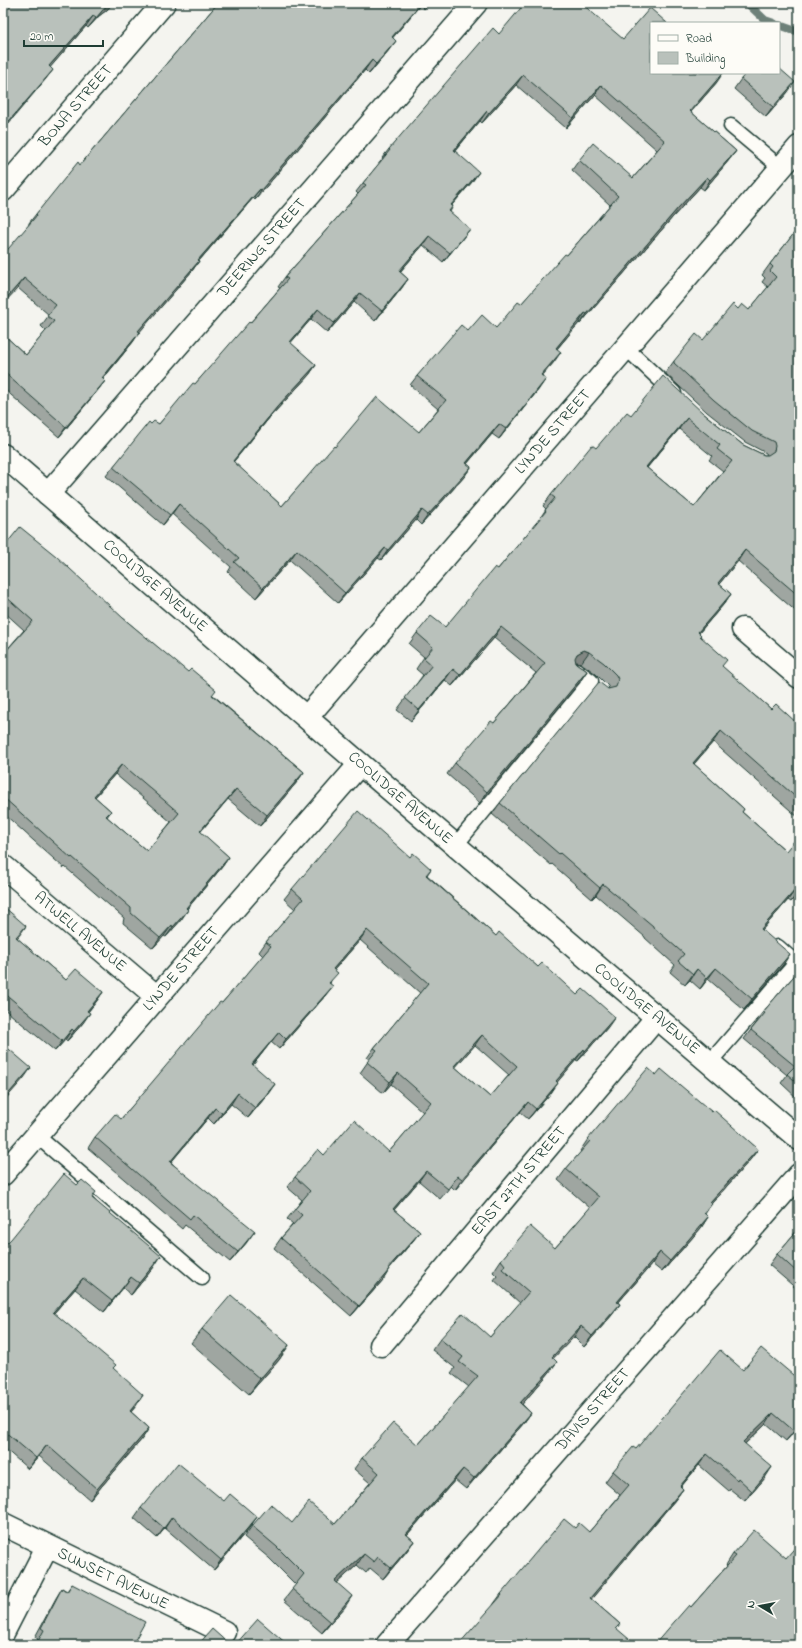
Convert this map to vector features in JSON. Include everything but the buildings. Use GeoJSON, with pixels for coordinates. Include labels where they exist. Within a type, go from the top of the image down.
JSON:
{"type":"FeatureCollection","features":[{"type":"Feature","properties":{"kind":"street","name":"BONA STREET"},"geometry":{"type":"LineString","coordinates":[[3,190],[164,3]]}},
{"type":"Feature","properties":{"kind":"street","name":"DEERING STREET"},"geometry":{"type":"LineString","coordinates":[[48,494],[476,3]]}},
{"type":"Feature","properties":{"kind":"street","name":"LYNDE STREET"},"geometry":{"type":"LineString","coordinates":[[307,717],[799,147]]}},
{"type":"Feature","properties":{"kind":"street","name":"COOLIDGE AVENUE"},"geometry":{"type":"LineString","coordinates":[[3,455],[455,846],[799,1139]]}},
{"type":"Feature","properties":{"kind":"street"},"geometry":{"type":"LineString","coordinates":[[743,629],[799,678]]}},
{"type":"Feature","properties":{"kind":"street","name":"LYNDE STREET"},"geometry":{"type":"LineString","coordinates":[[3,1174],[360,764]]}},
{"type":"Feature","properties":{"kind":"street","name":"ATWELL AVENUE"},"geometry":{"type":"LineString","coordinates":[[3,866],[157,997]]}},
{"type":"Feature","properties":{"kind":"street","name":"EAST 27TH STREET"},"geometry":{"type":"LineString","coordinates":[[380,1345],[657,1017]]}},
{"type":"Feature","properties":{"kind":"street","name":"DAVIS STREET"},"geometry":{"type":"LineString","coordinates":[[387,1645],[799,1175]]}},
{"type":"Feature","properties":{"kind":"street","name":"SUNSET AVENUE"},"geometry":{"type":"LineString","coordinates":[[3,1524],[47,1547],[224,1632]]}},
{"type":"Feature","properties":{"kind":"street"},"geometry":{"type":"LineString","coordinates":[[3,1633],[47,1547]]}},
{"type":"Feature","properties":{"kind":"lane"},"geometry":{"type":"LineString","coordinates":[[731,126],[781,168]]}},
{"type":"Feature","properties":{"kind":"lane"},"geometry":{"type":"LineString","coordinates":[[626,348],[684,402]]}},
{"type":"Feature","properties":{"kind":"lane"},"geometry":{"type":"LineString","coordinates":[[576,670],[591,681],[602,692]]}},
{"type":"Feature","properties":{"kind":"lane"},"geometry":{"type":"LineString","coordinates":[[455,846],[591,681]]}},
{"type":"Feature","properties":{"kind":"lane"},"geometry":{"type":"LineString","coordinates":[[710,1062],[796,963],[778,947]]}},
{"type":"Feature","properties":{"kind":"lane"},"geometry":{"type":"LineString","coordinates":[[36,1136],[202,1278]]}},
{"type":"Feature","properties":{"kind":"waterway"},"geometry":{"type":"LineString","coordinates":[[747,3],[765,20],[771,22]]}},
{"type":"Feature","properties":{"kind":"waterway"},"geometry":{"type":"LineString","coordinates":[[780,25],[799,32]]}}]}
